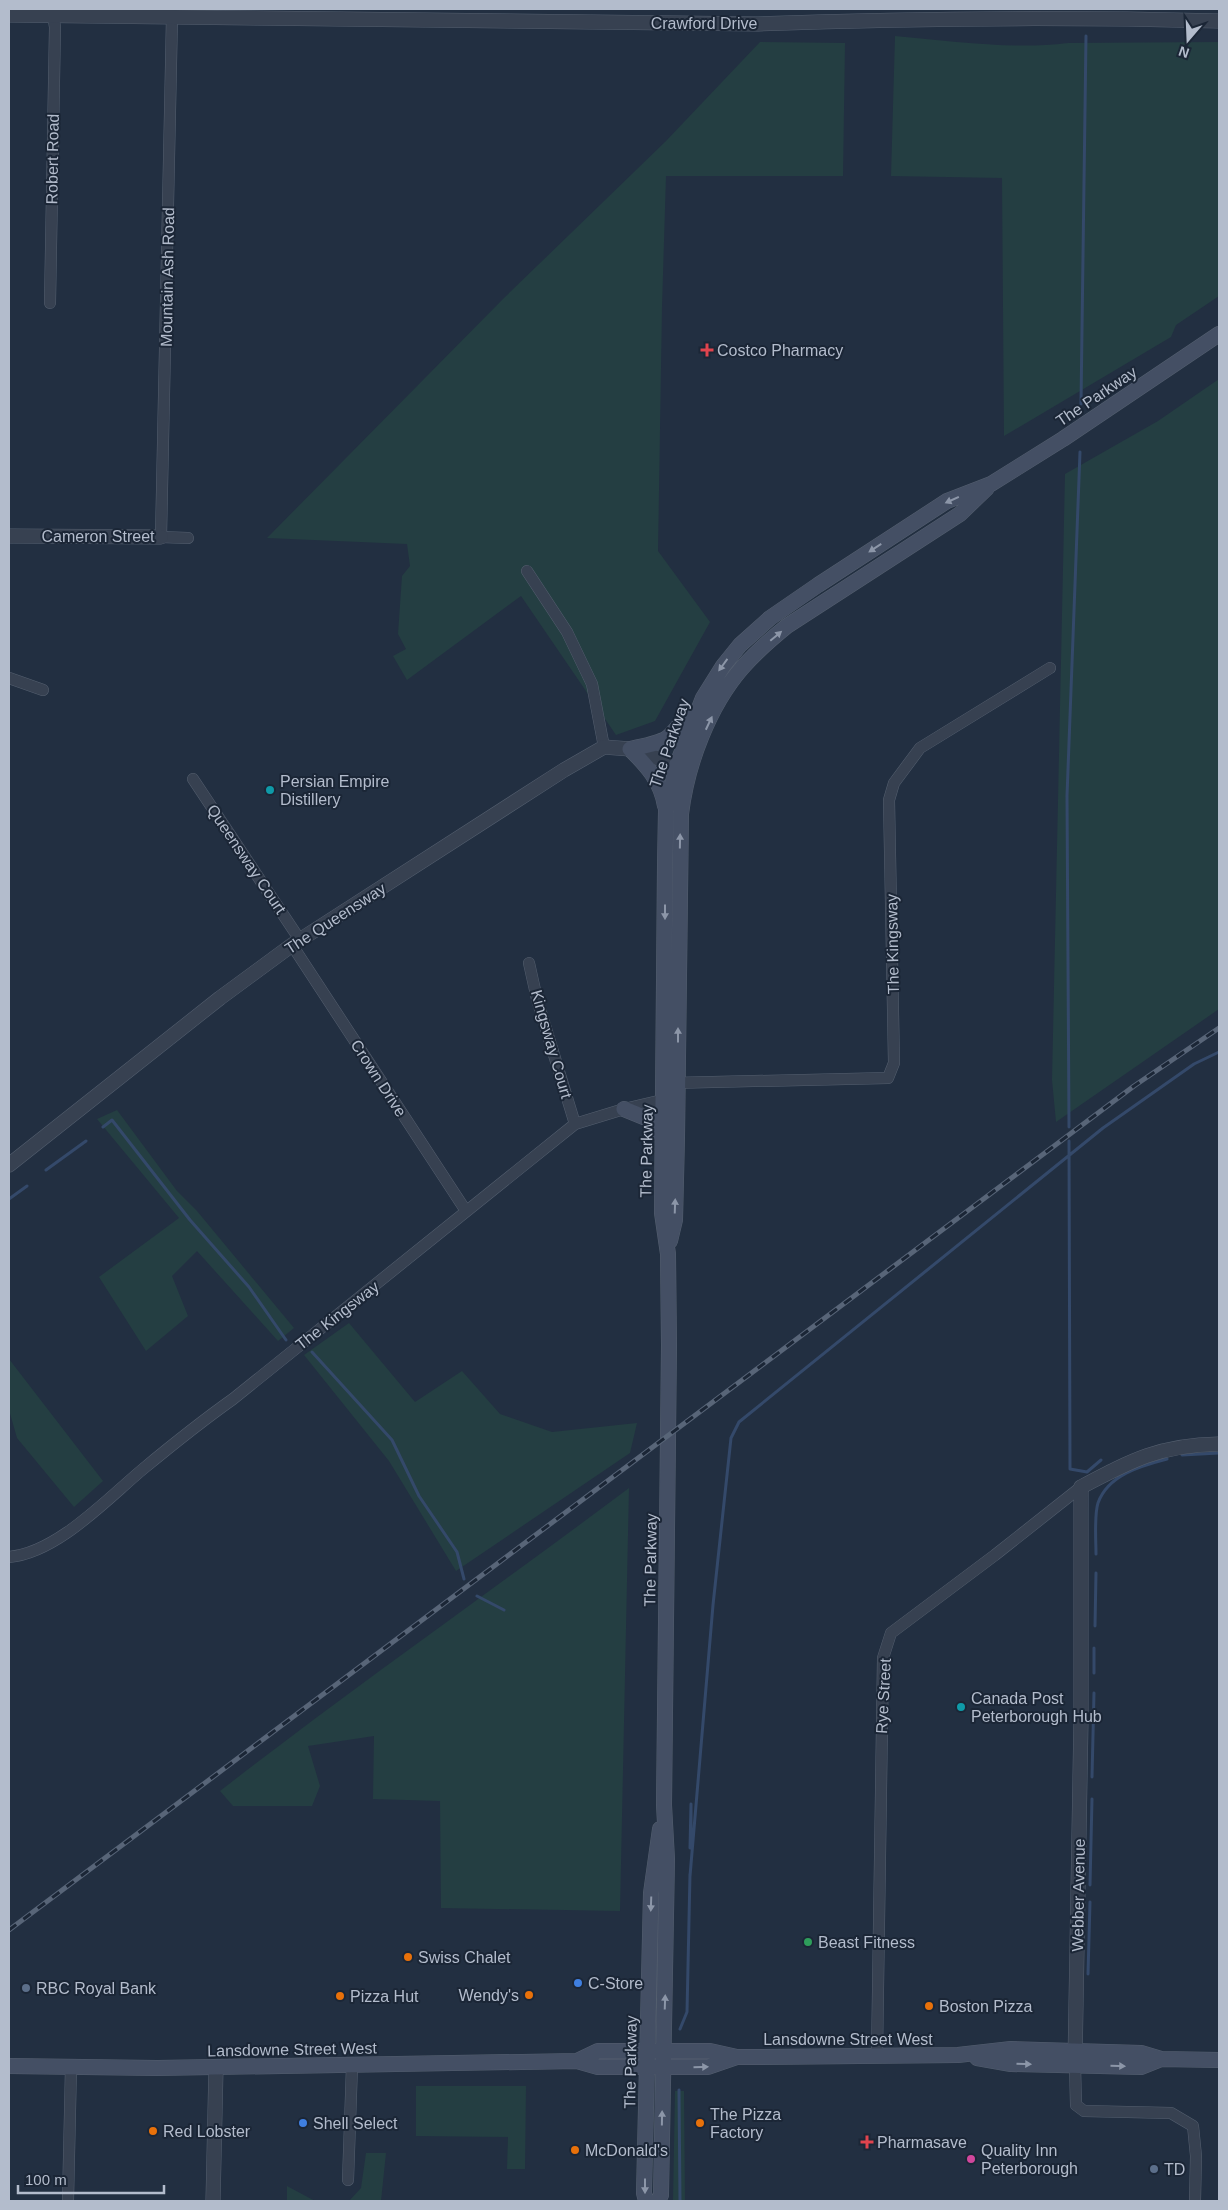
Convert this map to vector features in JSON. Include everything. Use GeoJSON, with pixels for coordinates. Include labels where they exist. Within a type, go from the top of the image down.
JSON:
{"type":"FeatureCollection","features":[{"type":"Feature","properties":{"kind":"main road","name":"The Parkway"},"geometry":{"type":"LineString","coordinates":[[658,2201],[661,2195],[668,1859],[664,1805],[669,1434],[668,1254],[662,1213],[663,1139],[671,1091],[684,767],[694,719],[709,687],[740,645],[770,618],[947,501],[991,484],[1063,439],[1219,334]]}},
{"type":"Feature","properties":{"kind":"main road","name":"The Parkway"},"geometry":{"type":"LineString","coordinates":[[668,1254],[674,1220],[666,811],[684,767],[732,681],[754,655],[787,626],[960,514],[991,484]]}},
{"type":"Feature","properties":{"kind":"main road"},"geometry":{"type":"LineString","coordinates":[[666,811],[663,792],[656,778],[630,749],[670,738],[709,687]]}},
{"type":"Feature","properties":{"kind":"main road"},"geometry":{"type":"LineString","coordinates":[[624,1109],[651,1120],[663,1139]]}},
{"type":"Feature","properties":{"kind":"main road","name":"The Parkway"},"geometry":{"type":"LineString","coordinates":[[646,2201],[644,2193],[651,1893],[664,1805]]}},
{"type":"Feature","properties":{"kind":"main road","name":"Lansdowne Street West"},"geometry":{"type":"LineString","coordinates":[[577,2060],[598,2051],[710,2051],[737,2057],[958,2055],[1011,2050],[1075,2058],[1141,2053],[1161,2060],[1219,2060]]}},
{"type":"Feature","properties":{"kind":"main road","name":"Lansdowne Street West"},"geometry":{"type":"LineString","coordinates":[[9,2066],[216,2068],[577,2060],[598,2067],[708,2067],[737,2057]]}},
{"type":"Feature","properties":{"kind":"street","name":"Crawford Drive"},"geometry":{"type":"LineString","coordinates":[[9,15],[53,12],[172,17],[758,24],[866,20],[1054,18],[1219,21]]}},
{"type":"Feature","properties":{"kind":"street","name":"Robert Road"},"geometry":{"type":"LineString","coordinates":[[50,303],[53,12]]}},
{"type":"Feature","properties":{"kind":"street","name":"Mountain Ash Road"},"geometry":{"type":"LineString","coordinates":[[161,537],[172,17]]}},
{"type":"Feature","properties":{"kind":"street","name":"Cameron Street"},"geometry":{"type":"LineString","coordinates":[[9,536],[188,538]]}},
{"type":"Feature","properties":{"kind":"street"},"geometry":{"type":"LineString","coordinates":[[527,571],[568,632],[592,684],[604,747],[630,749],[684,767]]}},
{"type":"Feature","properties":{"kind":"street","name":"The Kingsway"},"geometry":{"type":"LineString","coordinates":[[9,1557],[24,1556],[51,1543],[76,1525],[193,1428],[394,1270],[575,1124],[624,1109],[671,1091],[888,1078],[894,1062],[889,800],[894,783],[920,748],[1050,668]]}},
{"type":"Feature","properties":{"kind":"street"},"geometry":{"type":"LineString","coordinates":[[9,678],[43,690]]}},
{"type":"Feature","properties":{"kind":"street","name":"The Queensway"},"geometry":{"type":"LineString","coordinates":[[9,1165],[220,998],[296,942],[564,770],[604,747]]}},
{"type":"Feature","properties":{"kind":"street","name":"Queensway Court"},"geometry":{"type":"LineString","coordinates":[[193,779],[296,942]]}},
{"type":"Feature","properties":{"kind":"street","name":"Crown Drive"},"geometry":{"type":"LineString","coordinates":[[296,942],[466,1211]]}},
{"type":"Feature","properties":{"kind":"street","name":"Kingsway Court"},"geometry":{"type":"LineString","coordinates":[[529,964],[537,999],[575,1124]]}},
{"type":"Feature","properties":{"kind":"street","name":"Rye Street"},"geometry":{"type":"LineString","coordinates":[[877,2056],[883,1658],[891,1633],[995,1555],[1081,1486],[1132,1459],[1153,1452],[1219,1444]]}},
{"type":"Feature","properties":{"kind":"street","name":"Webber Avenue"},"geometry":{"type":"LineString","coordinates":[[1081,1486],[1081,1711],[1075,2058],[1076,2105],[1084,2111],[1171,2113],[1193,2126],[1196,2156],[1195,2201]]}},
{"type":"Feature","properties":{"kind":"street"},"geometry":{"type":"LineString","coordinates":[[348,2180],[352,2066]]}},
{"type":"Feature","properties":{"kind":"street"},"geometry":{"type":"LineString","coordinates":[[68,2201],[71,2067]]}},
{"type":"Feature","properties":{"kind":"street"},"geometry":{"type":"LineString","coordinates":[[213,2201],[216,2068]]}},
{"type":"Feature","properties":{"kind":"green space"},"geometry":{"type":"Polygon","coordinates":[[[895,36],[1025,46],[1068,43],[1219,42],[1219,296],[1176,325],[1171,337],[1004,436],[1002,178],[891,176],[895,36]]]}},
{"type":"Feature","properties":{"kind":"green space"},"geometry":{"type":"Polygon","coordinates":[[[760,42],[845,43],[843,176],[666,176],[658,551],[710,622],[655,721],[616,735],[521,596],[407,680],[393,656],[406,649],[398,634],[402,576],[410,566],[407,544],[267,538],[504,298],[666,141],[760,42]]]}},
{"type":"Feature","properties":{"kind":"green space"},"geometry":{"type":"Polygon","coordinates":[[[1219,379],[1219,1009],[1056,1122],[1052,1080],[1065,474],[1158,421],[1219,379]]]}},
{"type":"Feature","properties":{"kind":"green space"},"geometry":{"type":"Polygon","coordinates":[[[117,1110],[177,1191],[197,1211],[294,1328],[278,1341],[197,1251],[172,1276],[188,1316],[146,1351],[99,1277],[179,1218],[97,1119],[117,1110]]]}},
{"type":"Feature","properties":{"kind":"green space"},"geometry":{"type":"Polygon","coordinates":[[[349,1323],[415,1402],[462,1371],[500,1414],[552,1432],[637,1423],[630,1453],[456,1571],[389,1461],[304,1355],[349,1323]]]}},
{"type":"Feature","properties":{"kind":"green space"},"geometry":{"type":"Polygon","coordinates":[[[9,1359],[103,1481],[74,1507],[17,1438],[9,1410],[9,1359]]]}},
{"type":"Feature","properties":{"kind":"green space"},"geometry":{"type":"Polygon","coordinates":[[[629,1488],[620,1911],[441,1908],[440,1801],[373,1799],[374,1736],[308,1746],[320,1786],[312,1806],[233,1806],[220,1791],[321,1714],[629,1488]]]}},
{"type":"Feature","properties":{"kind":"green space"},"geometry":{"type":"Polygon","coordinates":[[[416,2086],[526,2086],[525,2169],[507,2169],[508,2137],[416,2136],[416,2086]]]}},
{"type":"Feature","properties":{"kind":"green space"},"geometry":{"type":"Polygon","coordinates":[[[675,2091],[684,2091],[685,2201],[673,2201],[675,2091]]]}},
{"type":"Feature","properties":{"kind":"green space"},"geometry":{"type":"Polygon","coordinates":[[[366,2153],[386,2153],[381,2201],[349,2201],[361,2188],[366,2153]]]}},
{"type":"Feature","properties":{"kind":"green space"},"geometry":{"type":"Polygon","coordinates":[[[287,2186],[315,2201],[287,2201],[287,2186]]]}},
{"type":"Feature","properties":{"kind":"waterway"},"geometry":{"type":"LineString","coordinates":[[1081,404],[1086,36]]}},
{"type":"Feature","properties":{"kind":"waterway"},"geometry":{"type":"LineString","coordinates":[[1069,1127],[1067,796],[1080,452]]}},
{"type":"Feature","properties":{"kind":"waterway"},"geometry":{"type":"LineString","coordinates":[[690,1876],[713,1605],[731,1438],[739,1422],[1103,1128],[1194,1064],[1219,1052]]}},
{"type":"Feature","properties":{"kind":"waterway"},"geometry":{"type":"LineString","coordinates":[[103,1127],[112,1120],[190,1220],[249,1287],[286,1340]]}},
{"type":"Feature","properties":{"kind":"waterway"},"geometry":{"type":"LineString","coordinates":[[46,1170],[86,1141]]}},
{"type":"Feature","properties":{"kind":"waterway"},"geometry":{"type":"LineString","coordinates":[[1069,1141],[1070,1469],[1087,1472],[1101,1460]]}},
{"type":"Feature","properties":{"kind":"waterway"},"geometry":{"type":"LineString","coordinates":[[9,1199],[27,1186]]}},
{"type":"Feature","properties":{"kind":"waterway"},"geometry":{"type":"LineString","coordinates":[[312,1352],[392,1440],[419,1496],[457,1552],[464,1579]]}},
{"type":"Feature","properties":{"kind":"waterway"},"geometry":{"type":"LineString","coordinates":[[1182,1455],[1219,1453]]}},
{"type":"Feature","properties":{"kind":"waterway"},"geometry":{"type":"LineString","coordinates":[[1096,1554],[1096,1514],[1098,1503],[1103,1493],[1109,1485],[1126,1473],[1167,1459]]}},
{"type":"Feature","properties":{"kind":"waterway"},"geometry":{"type":"LineString","coordinates":[[1095,1626],[1096,1573]]}},
{"type":"Feature","properties":{"kind":"waterway"},"geometry":{"type":"LineString","coordinates":[[477,1596],[504,1610]]}},
{"type":"Feature","properties":{"kind":"waterway"},"geometry":{"type":"LineString","coordinates":[[1094,1648],[1094,1673]]}},
{"type":"Feature","properties":{"kind":"waterway"},"geometry":{"type":"LineString","coordinates":[[1092,1777],[1094,1693]]}},
{"type":"Feature","properties":{"kind":"waterway"},"geometry":{"type":"LineString","coordinates":[[1090,1885],[1092,1799]]}},
{"type":"Feature","properties":{"kind":"waterway"},"geometry":{"type":"LineString","coordinates":[[690,1848],[691,1804],[691,1848]]}},
{"type":"Feature","properties":{"kind":"waterway"},"geometry":{"type":"LineString","coordinates":[[680,2029],[687,2012],[690,1874]]}},
{"type":"Feature","properties":{"kind":"waterway"},"geometry":{"type":"LineString","coordinates":[[1088,1974],[1090,1902]]}},
{"type":"Feature","properties":{"kind":"waterway"},"geometry":{"type":"LineString","coordinates":[[679,2090],[680,2201]]}},
{"type":"Feature","properties":{"kind":"railway"},"geometry":{"type":"LineString","coordinates":[[9,1930],[1134,1086],[1219,1028]]}},
{"type":"Feature","properties":{"kind":"place","name":"Costco Pharmacy"},"geometry":{"type":"Point","coordinates":[707,350]}},
{"type":"Feature","properties":{"kind":"place","name":"Persian Empire Distillery"},"geometry":{"type":"Point","coordinates":[270,790]}},
{"type":"Feature","properties":{"kind":"place","name":"Canada Post Peterborough Hub"},"geometry":{"type":"Point","coordinates":[961,1707]}},
{"type":"Feature","properties":{"kind":"place","name":"Beast Fitness"},"geometry":{"type":"Point","coordinates":[808,1942]}},
{"type":"Feature","properties":{"kind":"place","name":"Swiss Chalet"},"geometry":{"type":"Point","coordinates":[408,1957]}},
{"type":"Feature","properties":{"kind":"place","name":"C-Store"},"geometry":{"type":"Point","coordinates":[578,1983]}},
{"type":"Feature","properties":{"kind":"place","name":"RBC Royal Bank"},"geometry":{"type":"Point","coordinates":[26,1988]}},
{"type":"Feature","properties":{"kind":"place","name":"Wendy's"},"geometry":{"type":"Point","coordinates":[529,1995]}},
{"type":"Feature","properties":{"kind":"place","name":"Pizza Hut"},"geometry":{"type":"Point","coordinates":[340,1996]}},
{"type":"Feature","properties":{"kind":"place","name":"Boston Pizza"},"geometry":{"type":"Point","coordinates":[929,2006]}},
{"type":"Feature","properties":{"kind":"place","name":"Shell Select"},"geometry":{"type":"Point","coordinates":[303,2123]}},
{"type":"Feature","properties":{"kind":"place","name":"The Pizza Factory"},"geometry":{"type":"Point","coordinates":[700,2123]}},
{"type":"Feature","properties":{"kind":"place","name":"Red Lobster"},"geometry":{"type":"Point","coordinates":[153,2131]}},
{"type":"Feature","properties":{"kind":"place","name":"Pharmasave"},"geometry":{"type":"Point","coordinates":[867,2142]}},
{"type":"Feature","properties":{"kind":"place","name":"McDonald's"},"geometry":{"type":"Point","coordinates":[575,2150]}},
{"type":"Feature","properties":{"kind":"place","name":"Quality Inn Peterborough"},"geometry":{"type":"Point","coordinates":[971,2159]}},
{"type":"Feature","properties":{"kind":"place","name":"TD"},"geometry":{"type":"Point","coordinates":[1154,2169]}}]}
